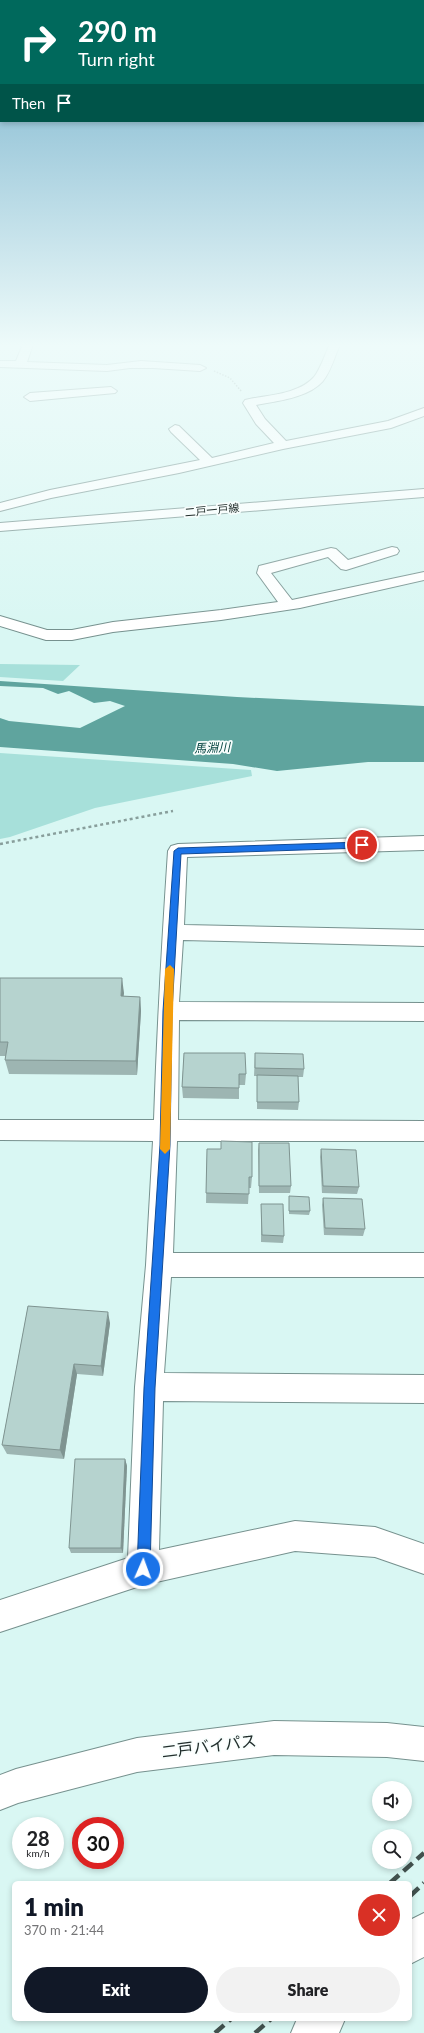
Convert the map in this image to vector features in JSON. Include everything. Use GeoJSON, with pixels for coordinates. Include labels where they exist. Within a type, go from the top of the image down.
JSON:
{"type":"FeatureCollection","features":[{"type":"Feature","properties":{"kind":"main road"},"geometry":{"type":"LineString","coordinates":[[184,439],[209,462]]}},
{"type":"Feature","properties":{"kind":"main road"},"geometry":{"type":"LineString","coordinates":[[277,439],[283,445]]}},
{"type":"Feature","properties":{"kind":"main road"},"geometry":{"type":"LineString","coordinates":[[0,507],[50,494],[315,439]]}},
{"type":"Feature","properties":{"kind":"main road","name":"二戸一戸線"},"geometry":{"type":"LineString","coordinates":[[0,527],[424,493]]}},
{"type":"Feature","properties":{"kind":"main road"},"geometry":{"type":"LineString","coordinates":[[288,605],[264,573],[264,569],[331,552],[346,566],[392,551]]}},
{"type":"Feature","properties":{"kind":"main road"},"geometry":{"type":"LineString","coordinates":[[0,621],[46,635],[72,635],[113,627],[220,615],[288,605],[424,576]]}},
{"type":"Feature","properties":{"kind":"main road"},"geometry":{"type":"LineString","coordinates":[[143,1569],[149,1388],[159,1265],[166,1130],[168,1011],[178,851],[424,843]]}},
{"type":"Feature","properties":{"kind":"main road"},"geometry":{"type":"LineString","coordinates":[[172,932],[424,938]]}},
{"type":"Feature","properties":{"kind":"main road"},"geometry":{"type":"LineString","coordinates":[[168,1011],[424,1012]]}},
{"type":"Feature","properties":{"kind":"main road"},"geometry":{"type":"LineString","coordinates":[[0,1130],[424,1131]]}},
{"type":"Feature","properties":{"kind":"main road"},"geometry":{"type":"LineString","coordinates":[[159,1265],[424,1265]]}},
{"type":"Feature","properties":{"kind":"main road"},"geometry":{"type":"LineString","coordinates":[[149,1388],[424,1389]]}},
{"type":"Feature","properties":{"kind":"main road"},"geometry":{"type":"LineString","coordinates":[[0,1616],[143,1569],[296,1536],[375,1542],[424,1559]]}},
{"type":"Feature","properties":{"kind":"main road","name":"二戸バイパス"},"geometry":{"type":"LineString","coordinates":[[0,1793],[16,1786],[137,1755],[274,1738],[387,1740],[424,1744]]}},
{"type":"Feature","properties":{"kind":"main road"},"geometry":{"type":"LineString","coordinates":[[412,1943],[424,1932]]}},
{"type":"Feature","properties":{"kind":"main road"},"geometry":{"type":"LineString","coordinates":[[310,2033],[324,2021]]}},
{"type":"Feature","properties":{"kind":"path"},"geometry":{"type":"LineString","coordinates":[[0,844],[173,811]]}},
{"type":"Feature","properties":{"kind":"shaded area"},"geometry":{"type":"Polygon","coordinates":[[[0,664],[80,665],[63,681],[0,677],[0,664]]]}},
{"type":"Feature","properties":{"kind":"shaded area"},"geometry":{"type":"Polygon","coordinates":[[[0,753],[251,770],[252,776],[95,808],[10,837],[0,839],[0,753]]]}},
{"type":"Feature","properties":{"kind":"water","name":"馬淵川"},"geometry":{"type":"Polygon","coordinates":[[[0,681],[237,697],[424,706],[424,762],[368,762],[277,771],[233,764],[0,747],[0,718],[9,721],[80,728],[125,706],[110,701],[94,703],[69,691],[58,694],[43,688],[0,686],[0,681]]]}},
{"type":"Feature","properties":{"kind":"building"},"geometry":{"type":"Polygon","coordinates":[[[0,978],[122,978],[121,996],[140,997],[136,1061],[5,1060],[8,1042],[0,1042],[0,978]]]}},
{"type":"Feature","properties":{"kind":"building"},"geometry":{"type":"Polygon","coordinates":[[[184,1053],[245,1053],[246,1074],[239,1074],[239,1088],[182,1087],[184,1053]]]}},
{"type":"Feature","properties":{"kind":"building"},"geometry":{"type":"Polygon","coordinates":[[[255,1053],[303,1054],[304,1069],[255,1068],[255,1053]]]}},
{"type":"Feature","properties":{"kind":"building"},"geometry":{"type":"Polygon","coordinates":[[[257,1075],[298,1076],[299,1102],[257,1102],[257,1075]]]}},
{"type":"Feature","properties":{"kind":"building"},"geometry":{"type":"Polygon","coordinates":[[[221,1141],[252,1142],[252,1177],[249,1177],[249,1194],[206,1193],[207,1149],[221,1149],[221,1141]]]}},
{"type":"Feature","properties":{"kind":"building"},"geometry":{"type":"Polygon","coordinates":[[[259,1143],[289,1143],[291,1186],[259,1186],[259,1143]]]}},
{"type":"Feature","properties":{"kind":"building"},"geometry":{"type":"Polygon","coordinates":[[[321,1149],[356,1150],[359,1187],[323,1186],[321,1149]]]}},
{"type":"Feature","properties":{"kind":"building"},"geometry":{"type":"Polygon","coordinates":[[[289,1196],[309,1197],[310,1211],[289,1211],[289,1196]]]}},
{"type":"Feature","properties":{"kind":"building"},"geometry":{"type":"Polygon","coordinates":[[[323,1198],[362,1199],[365,1229],[325,1228],[323,1198]]]}},
{"type":"Feature","properties":{"kind":"building"},"geometry":{"type":"Polygon","coordinates":[[[261,1204],[283,1204],[284,1236],[262,1235],[261,1204]]]}},
{"type":"Feature","properties":{"kind":"building"},"geometry":{"type":"Polygon","coordinates":[[[28,1306],[108,1312],[101,1366],[74,1364],[60,1450],[2,1445],[28,1306]]]}},
{"type":"Feature","properties":{"kind":"building"},"geometry":{"type":"Polygon","coordinates":[[[75,1459],[125,1459],[121,1548],[69,1548],[75,1459]]]}},
{"type":"Feature","properties":{"kind":"railway"},"geometry":{"type":"LineString","coordinates":[[392,1881],[424,1853]]}},
{"type":"Feature","properties":{"kind":"railway"},"geometry":{"type":"LineString","coordinates":[[412,1894],[424,1883]]}},
{"type":"Feature","properties":{"kind":"railway"},"geometry":{"type":"LineString","coordinates":[[215,2033],[229,2021]]}},
{"type":"Feature","properties":{"kind":"railway"},"geometry":{"type":"LineString","coordinates":[[255,2033],[269,2021]]}},
{"type":"Feature","properties":{"kind":"slow traffic"},"geometry":{"type":"LineString","coordinates":[[165,1149],[170,969]]}},
{"type":"Feature","properties":{"kind":"route"},"geometry":{"type":"LineString","coordinates":[[143,1569],[149,1388],[159,1265],[165,1145],[168,1011],[178,851],[362,845]]}}]}
